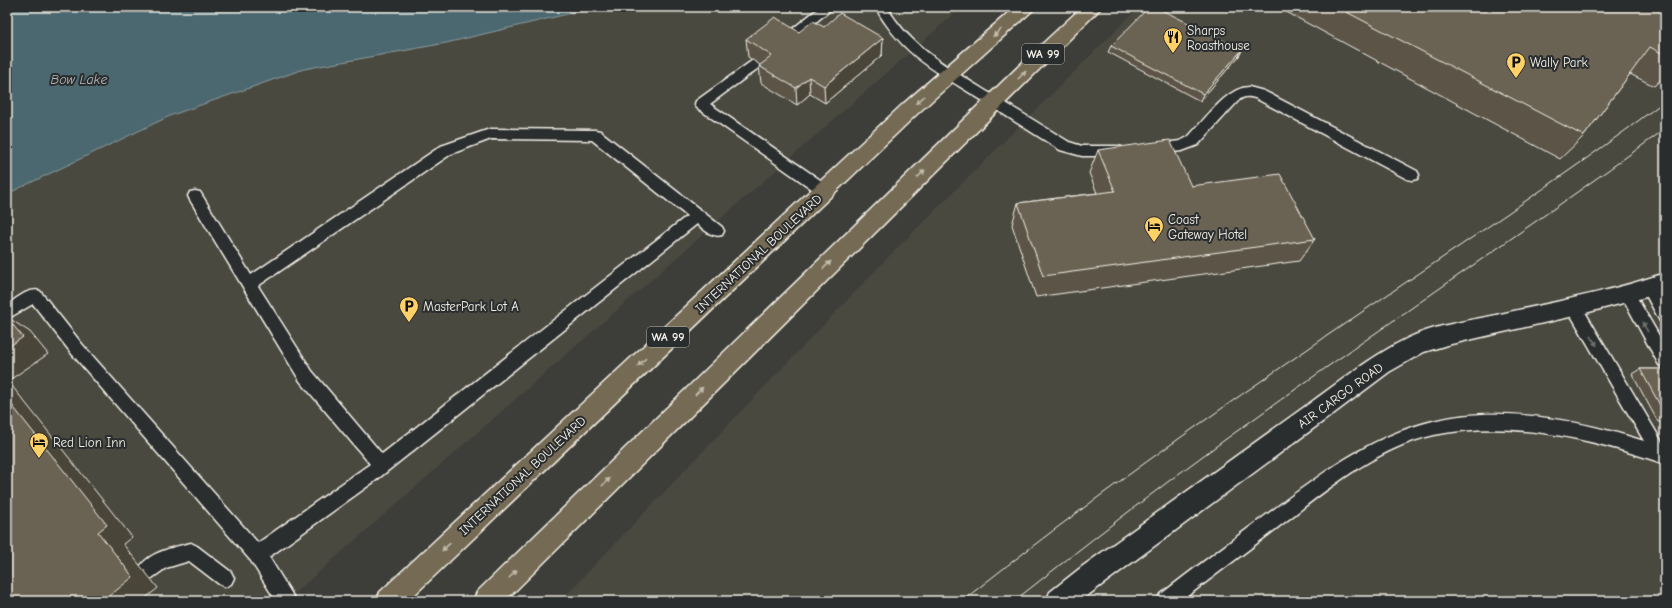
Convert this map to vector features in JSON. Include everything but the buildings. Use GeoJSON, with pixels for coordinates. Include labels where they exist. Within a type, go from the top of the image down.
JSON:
{"type":"FeatureCollection","features":[{"type":"Feature","properties":{"kind":"main road","name":"INTERNATIONAL BOULEVARD"},"geometry":{"type":"LineString","coordinates":[[389,601],[910,109],[1026,7]]}},
{"type":"Feature","properties":{"kind":"main road","name":"WA 99"},"geometry":{"type":"LineString","coordinates":[[486,601],[994,102],[1093,7]]}},
{"type":"Feature","properties":{"kind":"street","name":"AIR CARGO ROAD"},"geometry":{"type":"LineString","coordinates":[[1059,601],[1092,575],[1381,365],[1417,345],[1447,335],[1574,308],[1657,285]]}},
{"type":"Feature","properties":{"kind":"lane"},"geometry":{"type":"LineString","coordinates":[[785,40],[828,7]]}},
{"type":"Feature","properties":{"kind":"lane"},"geometry":{"type":"LineString","coordinates":[[881,7],[900,37],[920,56],[1066,146],[1082,151],[1105,152],[1128,150]]}},
{"type":"Feature","properties":{"kind":"lane"},"geometry":{"type":"LineString","coordinates":[[757,63],[701,104],[824,190]]}},
{"type":"Feature","properties":{"kind":"lane"},"geometry":{"type":"LineString","coordinates":[[1144,149],[1182,146],[1193,141],[1234,97],[1240,92],[1248,91],[1259,94],[1412,175]]}},
{"type":"Feature","properties":{"kind":"lane"},"geometry":{"type":"LineString","coordinates":[[249,284],[446,150],[490,134],[595,135],[717,231]]}},
{"type":"Feature","properties":{"kind":"lane"},"geometry":{"type":"LineString","coordinates":[[195,196],[306,376],[381,465]]}},
{"type":"Feature","properties":{"kind":"lane"},"geometry":{"type":"LineString","coordinates":[[257,555],[381,465],[697,216]]}},
{"type":"Feature","properties":{"kind":"lane"},"geometry":{"type":"LineString","coordinates":[[1657,285],[1665,316]]}},
{"type":"Feature","properties":{"kind":"lane"},"geometry":{"type":"LineString","coordinates":[[1627,293],[1665,360]]}},
{"type":"Feature","properties":{"kind":"lane"},"geometry":{"type":"LineString","coordinates":[[7,313],[35,295],[78,349],[257,555],[287,601]]}},
{"type":"Feature","properties":{"kind":"lane"},"geometry":{"type":"LineString","coordinates":[[1574,308],[1663,455]]}},
{"type":"Feature","properties":{"kind":"lane"},"geometry":{"type":"LineString","coordinates":[[1166,601],[1327,480],[1369,453],[1403,437],[1432,429],[1467,423],[1508,422],[1551,426],[1593,434],[1663,455]]}},
{"type":"Feature","properties":{"kind":"lane"},"geometry":{"type":"LineString","coordinates":[[146,572],[161,560],[191,552],[225,578]]}},
{"type":"Feature","properties":{"kind":"shaded area"},"geometry":{"type":"Polygon","coordinates":[[[597,7],[962,7],[286,601],[7,601],[7,194],[172,115],[304,69],[535,22],[597,7]]]}},
{"type":"Feature","properties":{"kind":"shaded area"},"geometry":{"type":"Polygon","coordinates":[[[1139,7],[1665,7],[1665,601],[560,601],[892,253],[1139,7]]]}},
{"type":"Feature","properties":{"kind":"water","name":"Bow Lake"},"geometry":{"type":"Polygon","coordinates":[[[7,7],[597,7],[446,43],[304,69],[172,115],[7,194],[7,7]]]}},
{"type":"Feature","properties":{"kind":"tram line"},"geometry":{"type":"LineString","coordinates":[[962,601],[1054,530],[1194,428],[1544,189],[1665,101]]}},
{"type":"Feature","properties":{"kind":"tram line"},"geometry":{"type":"LineString","coordinates":[[1014,601],[1093,539],[1226,439],[1665,129]]}},
{"type":"Feature","properties":{"kind":"place","name":"Sharps Roasthouse"},"geometry":{"type":"Point","coordinates":[1173,54]}},
{"type":"Feature","properties":{"kind":"place","name":"Wally Park"},"geometry":{"type":"Point","coordinates":[1516,79]}},
{"type":"Feature","properties":{"kind":"place","name":"Coast Gateway Hotel"},"geometry":{"type":"Point","coordinates":[1154,243]}},
{"type":"Feature","properties":{"kind":"place","name":"MasterPark Lot A"},"geometry":{"type":"Point","coordinates":[409,323]}},
{"type":"Feature","properties":{"kind":"place","name":"Red Lion Inn"},"geometry":{"type":"Point","coordinates":[39,459]}}]}
